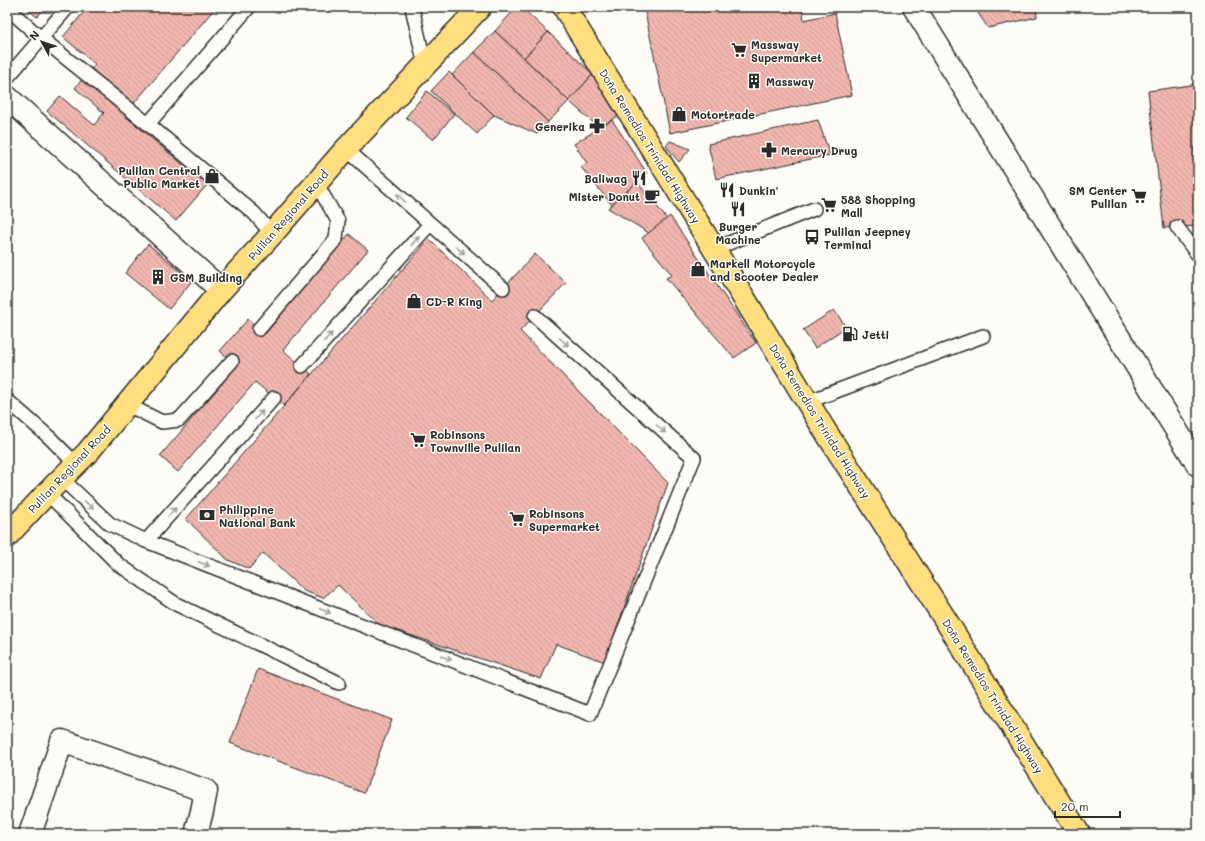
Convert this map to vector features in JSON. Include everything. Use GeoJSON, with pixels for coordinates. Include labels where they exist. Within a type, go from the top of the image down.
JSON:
{"type":"FeatureCollection","features":[{"type":"Feature","properties":{"kind":"main road","name":"Pulilan Regional Road"},"geometry":{"type":"LineString","coordinates":[[7,536],[61,478],[88,452],[221,290],[346,149],[480,7]]}},
{"type":"Feature","properties":{"kind":"main road","name":"Doña Remedios Trinidad Highway"},"geometry":{"type":"LineString","coordinates":[[564,7],[807,402],[1079,834]]}},
{"type":"Feature","properties":{"kind":"street"},"geometry":{"type":"LineString","coordinates":[[914,7],[1198,465]]}},
{"type":"Feature","properties":{"kind":"street"},"geometry":{"type":"LineString","coordinates":[[7,97],[221,290]]}},
{"type":"Feature","properties":{"kind":"street"},"geometry":{"type":"LineString","coordinates":[[30,834],[62,741],[206,791],[196,834]]}},
{"type":"Feature","properties":{"kind":"lane"},"geometry":{"type":"LineString","coordinates":[[7,78],[68,7]]}},
{"type":"Feature","properties":{"kind":"lane"},"geometry":{"type":"LineString","coordinates":[[148,124],[249,7]]}},
{"type":"Feature","properties":{"kind":"lane"},"geometry":{"type":"LineString","coordinates":[[412,7],[425,66]]}},
{"type":"Feature","properties":{"kind":"lane"},"geometry":{"type":"LineString","coordinates":[[7,8],[41,38],[148,124],[254,213],[272,234]]}},
{"type":"Feature","properties":{"kind":"lane"},"geometry":{"type":"LineString","coordinates":[[346,149],[503,288]]}},
{"type":"Feature","properties":{"kind":"lane"},"geometry":{"type":"LineString","coordinates":[[259,329],[336,238],[338,221],[316,183]]}},
{"type":"Feature","properties":{"kind":"lane"},"geometry":{"type":"LineString","coordinates":[[714,249],[814,209]]}},
{"type":"Feature","properties":{"kind":"lane"},"geometry":{"type":"LineString","coordinates":[[302,366],[430,224]]}},
{"type":"Feature","properties":{"kind":"lane"},"geometry":{"type":"LineString","coordinates":[[1177,227],[1198,255]]}},
{"type":"Feature","properties":{"kind":"lane"},"geometry":{"type":"LineString","coordinates":[[61,478],[110,524],[146,541],[590,714],[694,458],[535,316]]}},
{"type":"Feature","properties":{"kind":"lane"},"geometry":{"type":"LineString","coordinates":[[807,402],[983,336]]}},
{"type":"Feature","properties":{"kind":"lane"},"geometry":{"type":"LineString","coordinates":[[126,404],[162,422],[178,420],[232,362]]}},
{"type":"Feature","properties":{"kind":"lane"},"geometry":{"type":"LineString","coordinates":[[146,541],[274,398]]}},
{"type":"Feature","properties":{"kind":"lane"},"geometry":{"type":"LineString","coordinates":[[7,400],[50,438],[61,478],[118,564],[176,604],[339,683]]}},
{"type":"Feature","properties":{"kind":"building"},"geometry":{"type":"Polygon","coordinates":[[[25,7],[46,7],[37,17],[25,7]]]}},
{"type":"Feature","properties":{"kind":"building"},"geometry":{"type":"Polygon","coordinates":[[[88,7],[216,7],[124,115],[207,185],[176,221],[47,111],[60,96],[94,125],[104,113],[75,88],[95,64],[63,37],[88,7]]]}},
{"type":"Feature","properties":{"kind":"building"},"geometry":{"type":"Polygon","coordinates":[[[517,7],[521,7],[548,32],[524,58],[495,31],[517,7]]]}},
{"type":"Feature","properties":{"kind":"building","name":"Massway Supermarket"},"geometry":{"type":"Polygon","coordinates":[[[644,7],[802,7],[804,20],[835,13],[852,95],[670,133],[644,7]]]}},
{"type":"Feature","properties":{"kind":"building"},"geometry":{"type":"Polygon","coordinates":[[[974,7],[1036,7],[1037,17],[988,28],[974,7]]]}},
{"type":"Feature","properties":{"kind":"building"},"geometry":{"type":"Polygon","coordinates":[[[495,31],[569,101],[548,122],[474,52],[495,31]]]}},
{"type":"Feature","properties":{"kind":"building"},"geometry":{"type":"Polygon","coordinates":[[[548,32],[593,74],[569,101],[524,58],[548,32]]]}},
{"type":"Feature","properties":{"kind":"building"},"geometry":{"type":"Polygon","coordinates":[[[474,52],[548,122],[537,134],[494,115],[452,75],[474,52]]]}},
{"type":"Feature","properties":{"kind":"building"},"geometry":{"type":"Polygon","coordinates":[[[449,72],[494,115],[477,134],[431,91],[449,72]]]}},
{"type":"Feature","properties":{"kind":"building"},"geometry":{"type":"Polygon","coordinates":[[[593,74],[618,116],[599,128],[569,101],[593,74]]]}},
{"type":"Feature","properties":{"kind":"building"},"geometry":{"type":"Polygon","coordinates":[[[1198,84],[1198,226],[1164,228],[1148,91],[1198,84]]]}},
{"type":"Feature","properties":{"kind":"building"},"geometry":{"type":"Polygon","coordinates":[[[427,91],[454,114],[433,140],[406,117],[427,91]]]}},
{"type":"Feature","properties":{"kind":"building"},"geometry":{"type":"Polygon","coordinates":[[[612,120],[647,173],[612,205],[581,167],[587,163],[574,144],[612,120]]]}},
{"type":"Feature","properties":{"kind":"building","name":"Mercury Drug"},"geometry":{"type":"Polygon","coordinates":[[[818,120],[830,155],[716,179],[708,144],[818,120]]]}},
{"type":"Feature","properties":{"kind":"building"},"geometry":{"type":"Polygon","coordinates":[[[670,141],[690,149],[679,162],[666,146],[670,141]]]}},
{"type":"Feature","properties":{"kind":"building"},"geometry":{"type":"Polygon","coordinates":[[[637,182],[667,219],[649,233],[608,208],[637,182]]]}},
{"type":"Feature","properties":{"kind":"building"},"geometry":{"type":"Polygon","coordinates":[[[670,216],[756,343],[734,358],[666,278],[672,275],[642,238],[670,216]]]}},
{"type":"Feature","properties":{"kind":"building"},"geometry":{"type":"Polygon","coordinates":[[[349,234],[368,250],[283,350],[311,374],[284,406],[255,382],[178,472],[160,456],[237,366],[220,351],[248,319],[265,334],[349,234]]]}},
{"type":"Feature","properties":{"kind":"building"},"geometry":{"type":"Polygon","coordinates":[[[429,239],[492,300],[535,254],[566,283],[520,331],[668,483],[605,662],[556,644],[541,679],[380,625],[338,585],[323,598],[304,591],[263,553],[249,569],[228,560],[186,519],[429,239]]]}},
{"type":"Feature","properties":{"kind":"building","name":"GSM Building"},"geometry":{"type":"Polygon","coordinates":[[[148,244],[192,281],[169,309],[125,273],[148,244]]]}},
{"type":"Feature","properties":{"kind":"building"},"geometry":{"type":"Polygon","coordinates":[[[834,310],[846,327],[815,348],[803,330],[834,310]]]}},
{"type":"Feature","properties":{"kind":"building"},"geometry":{"type":"Polygon","coordinates":[[[258,669],[392,720],[364,793],[230,743],[258,669]]]}},
{"type":"Feature","properties":{"kind":"place","name":"Massway Supermarket"},"geometry":{"type":"Point","coordinates":[739,50]}},
{"type":"Feature","properties":{"kind":"place","name":"Massway"},"geometry":{"type":"Point","coordinates":[754,81]}},
{"type":"Feature","properties":{"kind":"place","name":"Motortrade"},"geometry":{"type":"Point","coordinates":[679,114]}},
{"type":"Feature","properties":{"kind":"place","name":"Generika"},"geometry":{"type":"Point","coordinates":[597,126]}},
{"type":"Feature","properties":{"kind":"place","name":"Mercury Drug"},"geometry":{"type":"Point","coordinates":[769,150]}},
{"type":"Feature","properties":{"kind":"place","name":"Pulilan Central Public Market"},"geometry":{"type":"Point","coordinates":[212,176]}},
{"type":"Feature","properties":{"kind":"place","name":"Baliwag"},"geometry":{"type":"Point","coordinates":[639,178]}},
{"type":"Feature","properties":{"kind":"place","name":"Dunkin'"},"geometry":{"type":"Point","coordinates":[727,190]}},
{"type":"Feature","properties":{"kind":"place","name":"Mister Donut"},"geometry":{"type":"Point","coordinates":[652,196]}},
{"type":"Feature","properties":{"kind":"place","name":"SM Center Pulilan"},"geometry":{"type":"Point","coordinates":[1139,196]}},
{"type":"Feature","properties":{"kind":"place","name":"588 Shopping Mall"},"geometry":{"type":"Point","coordinates":[829,205]}},
{"type":"Feature","properties":{"kind":"place","name":"Burger Machine"},"geometry":{"type":"Point","coordinates":[738,209]}},
{"type":"Feature","properties":{"kind":"place","name":"Pulilan Jeepney Terminal"},"geometry":{"type":"Point","coordinates":[812,237]}},
{"type":"Feature","properties":{"kind":"place","name":"Markell Motorcycle and Scooter Dealer"},"geometry":{"type":"Point","coordinates":[698,269]}},
{"type":"Feature","properties":{"kind":"place","name":"GSM Building"},"geometry":{"type":"Point","coordinates":[158,277]}},
{"type":"Feature","properties":{"kind":"place","name":"CD-R King"},"geometry":{"type":"Point","coordinates":[414,301]}},
{"type":"Feature","properties":{"kind":"place","name":"Jetti"},"geometry":{"type":"Point","coordinates":[850,334]}},
{"type":"Feature","properties":{"kind":"place","name":"Robinsons Townville Pulilan"},"geometry":{"type":"Point","coordinates":[418,440]}},
{"type":"Feature","properties":{"kind":"place","name":"Philippine National Bank"},"geometry":{"type":"Point","coordinates":[207,515]}},
{"type":"Feature","properties":{"kind":"place","name":"Robinsons Supermarket"},"geometry":{"type":"Point","coordinates":[517,519]}}]}
